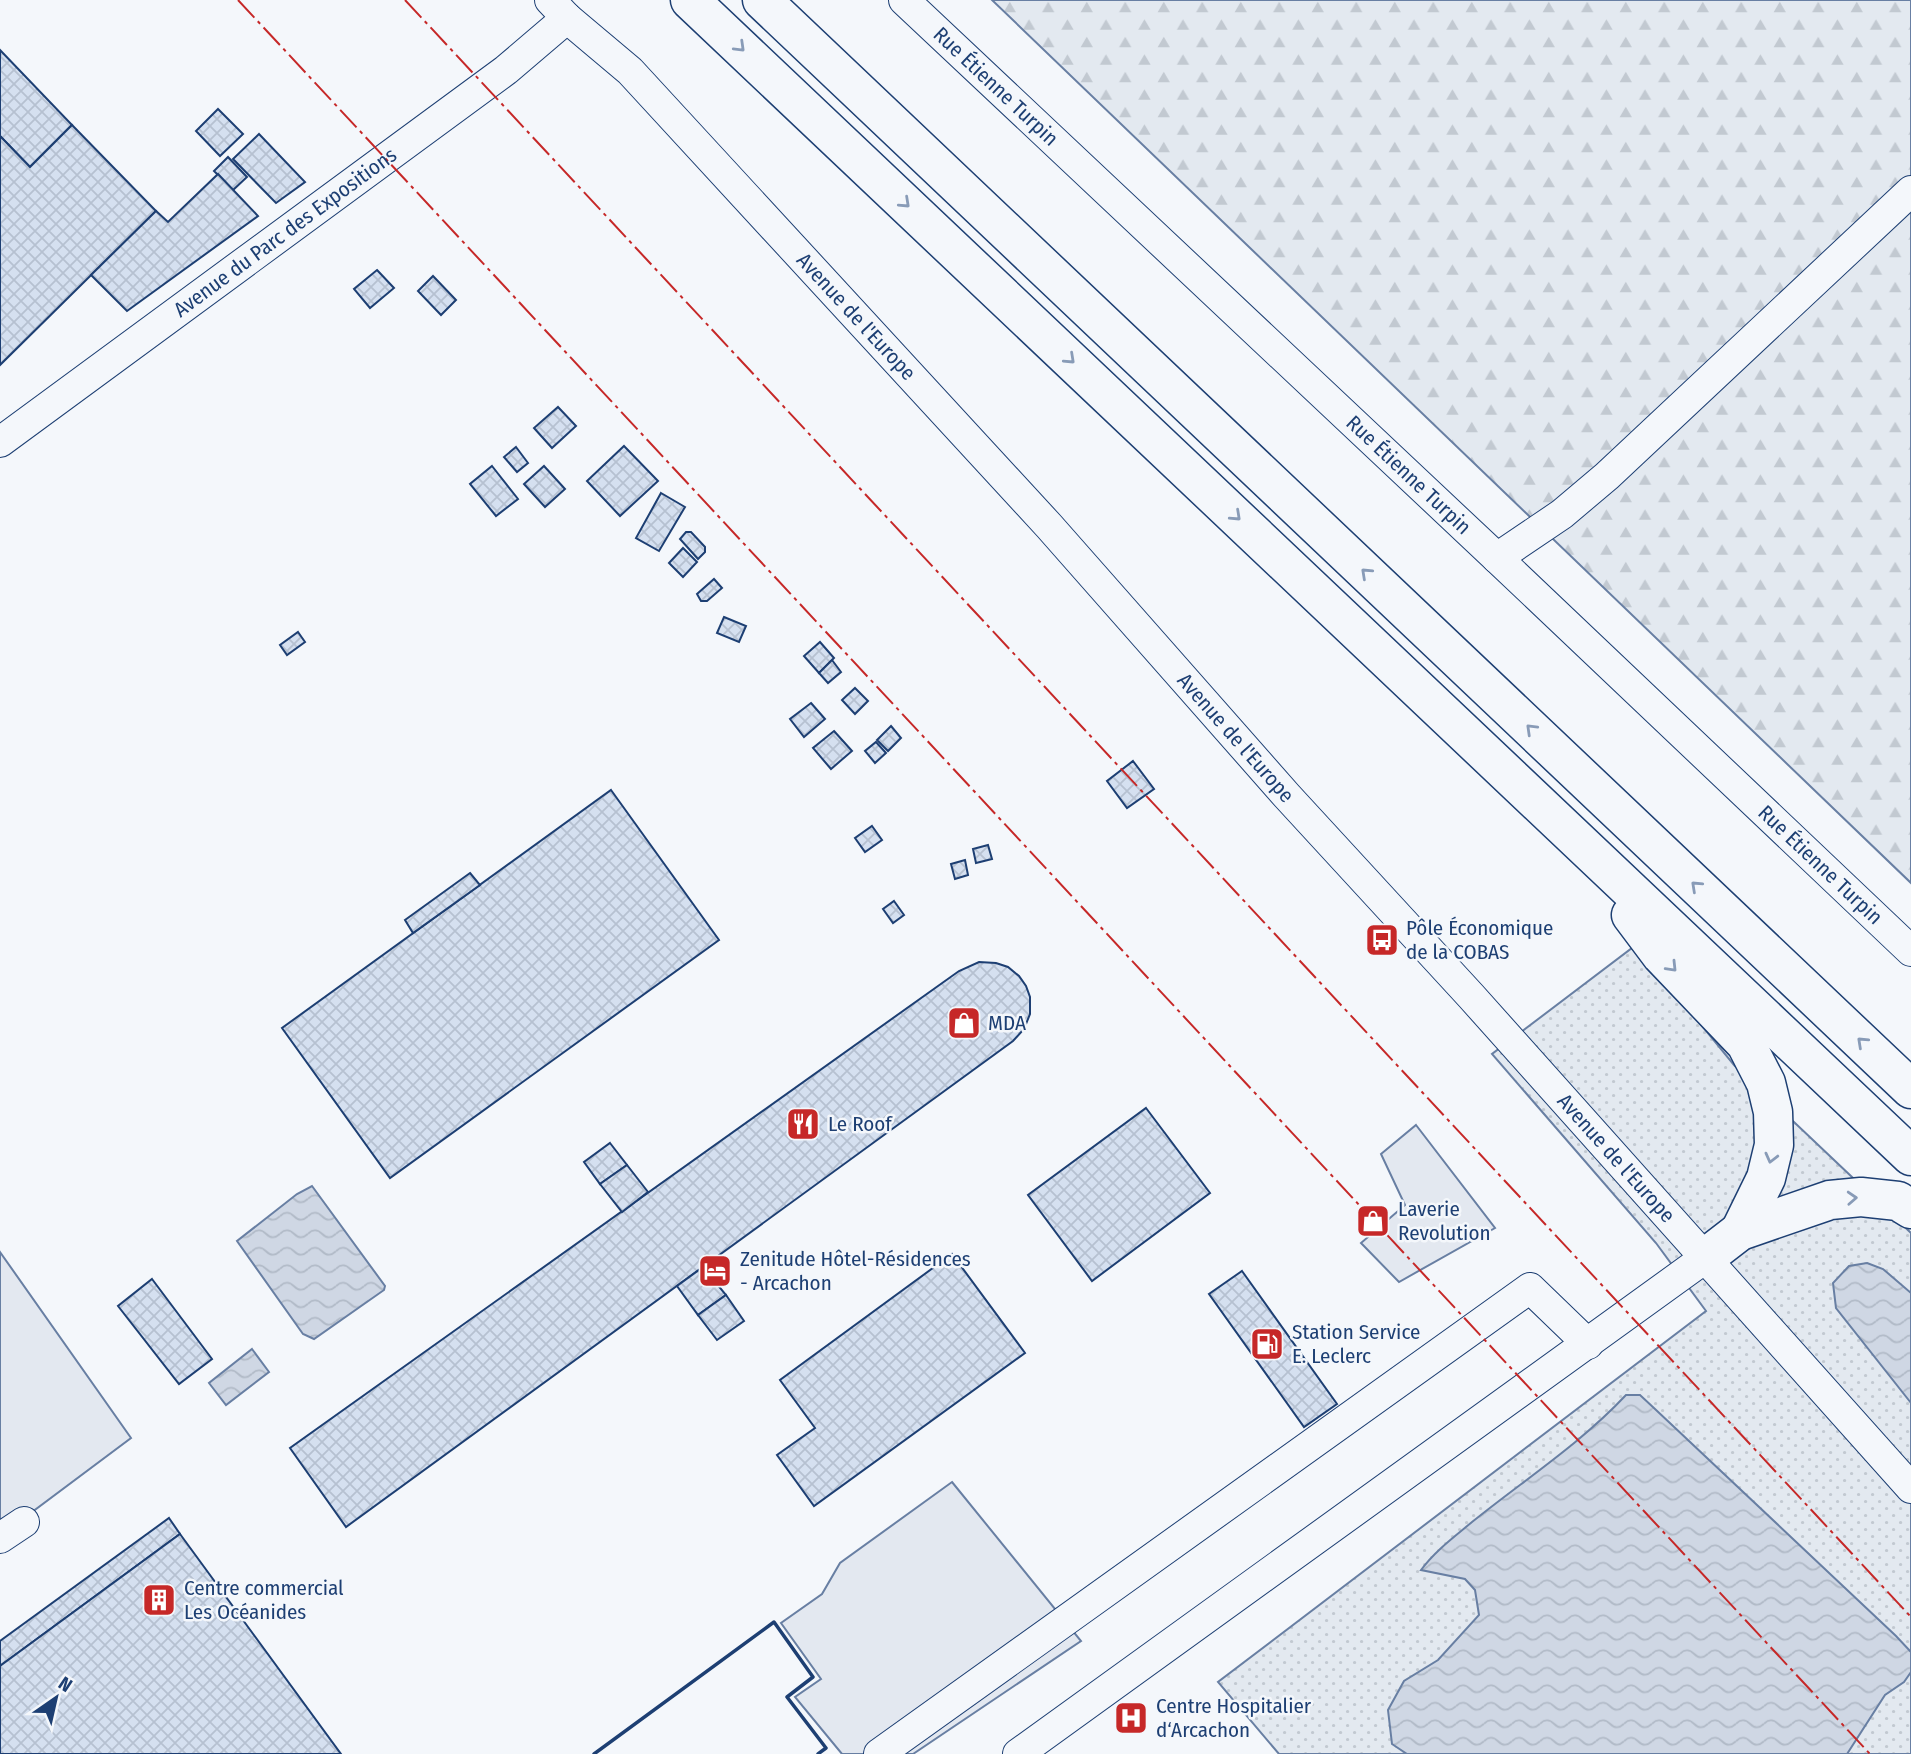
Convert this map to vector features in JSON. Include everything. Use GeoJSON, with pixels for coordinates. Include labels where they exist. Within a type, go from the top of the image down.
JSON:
{"type":"FeatureCollection","features":[{"type":"Feature","properties":{"kind":"highway"},"geometry":{"type":"LineString","coordinates":[[690,0],[1911,1156]]}},
{"type":"Feature","properties":{"kind":"highway"},"geometry":{"type":"LineString","coordinates":[[762,0],[1911,1089]]}},
{"type":"Feature","properties":{"kind":"highway"},"geometry":{"type":"LineString","coordinates":[[1572,834],[1661,955],[1746,1044],[1766,1083],[1773,1112],[1774,1146],[1766,1178],[1740,1231]]}},
{"type":"Feature","properties":{"kind":"highway"},"geometry":{"type":"LineString","coordinates":[[1705,1258],[1740,1231],[1830,1200],[1861,1197],[1898,1201],[1911,1209]]}},
{"type":"Feature","properties":{"kind":"street","name":"Rue Étienne Turpin"},"geometry":{"type":"LineString","coordinates":[[904,0],[1911,951]]}},
{"type":"Feature","properties":{"kind":"street","name":"Avenue du Parc des Expositions"},"geometry":{"type":"LineString","coordinates":[[0,442],[506,70],[559,9]]}},
{"type":"Feature","properties":{"kind":"street","name":"Avenue de l'Europe"},"geometry":{"type":"LineString","coordinates":[[559,9],[630,71],[1039,516],[1287,796],[1471,996],[1911,1488]]}},
{"type":"Feature","properties":{"kind":"street"},"geometry":{"type":"LineString","coordinates":[[1497,558],[1562,514],[1607,476],[1911,191]]}},
{"type":"Feature","properties":{"kind":"street"},"geometry":{"type":"LineString","coordinates":[[1018,1754],[1705,1258]]}},
{"type":"Feature","properties":{"kind":"street"},"geometry":{"type":"LineString","coordinates":[[879,1754],[1530,1289],[1588,1344]]}},
{"type":"Feature","properties":{"kind":"green space"},"geometry":{"type":"Polygon","coordinates":[[[992,0],[1911,0],[1911,883],[992,0]]]}},
{"type":"Feature","properties":{"kind":"green space"},"geometry":{"type":"Polygon","coordinates":[[[1636,945],[1734,1065],[1911,1233],[1911,1754],[1279,1754],[1218,1682],[1706,1311],[1656,1243],[1492,1054],[1636,945]]]}},
{"type":"Feature","properties":{"kind":"shaded area"},"geometry":{"type":"Polygon","coordinates":[[[1416,1125],[1495,1228],[1399,1282],[1361,1243],[1405,1205],[1381,1154],[1416,1125]]]}},
{"type":"Feature","properties":{"kind":"shaded area"},"geometry":{"type":"Polygon","coordinates":[[[0,1252],[131,1438],[0,1536],[0,1252]]]}},
{"type":"Feature","properties":{"kind":"shaded area"},"geometry":{"type":"Polygon","coordinates":[[[952,1482],[1081,1641],[913,1754],[842,1754],[795,1697],[821,1679],[781,1623],[822,1594],[840,1563],[952,1482]]]}},
{"type":"Feature","properties":{"kind":"water"},"geometry":{"type":"Polygon","coordinates":[[[312,1186],[385,1286],[384,1290],[314,1339],[303,1334],[237,1241],[297,1194],[312,1186]]]}},
{"type":"Feature","properties":{"kind":"water"},"geometry":{"type":"Polygon","coordinates":[[[1867,1263],[1883,1269],[1911,1293],[1911,1403],[1836,1308],[1833,1283],[1849,1266],[1867,1263]]]}},
{"type":"Feature","properties":{"kind":"water"},"geometry":{"type":"Polygon","coordinates":[[[252,1349],[269,1372],[226,1405],[209,1383],[252,1349]]]}},
{"type":"Feature","properties":{"kind":"water"},"geometry":{"type":"Polygon","coordinates":[[[1626,1395],[1640,1395],[1911,1652],[1911,1672],[1904,1682],[1885,1695],[1847,1754],[1407,1754],[1392,1744],[1388,1710],[1404,1681],[1438,1660],[1479,1615],[1475,1590],[1465,1579],[1421,1570],[1452,1539],[1571,1446],[1626,1395]]]}},
{"type":"Feature","properties":{"kind":"building"},"geometry":{"type":"Polygon","coordinates":[[[0,50],[72,125],[30,167],[0,136],[0,50]]]}},
{"type":"Feature","properties":{"kind":"building"},"geometry":{"type":"Polygon","coordinates":[[[218,109],[243,134],[220,156],[196,131],[218,109]]]}},
{"type":"Feature","properties":{"kind":"building"},"geometry":{"type":"Polygon","coordinates":[[[72,125],[156,211],[0,365],[0,136],[30,167],[72,125]]]}},
{"type":"Feature","properties":{"kind":"building"},"geometry":{"type":"Polygon","coordinates":[[[259,134],[305,182],[276,203],[233,159],[259,134]]]}},
{"type":"Feature","properties":{"kind":"building"},"geometry":{"type":"Polygon","coordinates":[[[228,157],[247,177],[233,190],[214,171],[228,157]]]}},
{"type":"Feature","properties":{"kind":"building"},"geometry":{"type":"Polygon","coordinates":[[[218,174],[258,216],[127,311],[91,275],[156,211],[168,222],[218,174]]]}},
{"type":"Feature","properties":{"kind":"building"},"geometry":{"type":"Polygon","coordinates":[[[377,270],[394,288],[370,308],[354,289],[377,270]]]}},
{"type":"Feature","properties":{"kind":"building"},"geometry":{"type":"Polygon","coordinates":[[[433,276],[456,300],[441,315],[418,291],[433,276]]]}},
{"type":"Feature","properties":{"kind":"building"},"geometry":{"type":"Polygon","coordinates":[[[558,407],[576,426],[552,448],[534,428],[558,407]]]}},
{"type":"Feature","properties":{"kind":"building"},"geometry":{"type":"Polygon","coordinates":[[[624,446],[658,481],[620,516],[587,481],[624,446]]]}},
{"type":"Feature","properties":{"kind":"building"},"geometry":{"type":"Polygon","coordinates":[[[516,447],[528,463],[517,472],[504,457],[516,447]]]}},
{"type":"Feature","properties":{"kind":"building"},"geometry":{"type":"Polygon","coordinates":[[[492,466],[518,499],[496,516],[470,484],[492,466]]]}},
{"type":"Feature","properties":{"kind":"building"},"geometry":{"type":"Polygon","coordinates":[[[544,466],[565,489],[545,507],[524,484],[544,466]]]}},
{"type":"Feature","properties":{"kind":"building"},"geometry":{"type":"Polygon","coordinates":[[[661,493],[685,507],[659,551],[636,538],[661,493]]]}},
{"type":"Feature","properties":{"kind":"building"},"geometry":{"type":"Polygon","coordinates":[[[686,532],[691,532],[705,547],[705,552],[698,559],[680,539],[686,532]]]}},
{"type":"Feature","properties":{"kind":"building"},"geometry":{"type":"Polygon","coordinates":[[[683,548],[697,562],[683,577],[669,563],[683,548]]]}},
{"type":"Feature","properties":{"kind":"building"},"geometry":{"type":"Polygon","coordinates":[[[714,579],[722,588],[707,601],[701,601],[697,594],[714,579]]]}},
{"type":"Feature","properties":{"kind":"building"},"geometry":{"type":"Polygon","coordinates":[[[724,617],[746,626],[739,642],[717,633],[724,617]]]}},
{"type":"Feature","properties":{"kind":"building"},"geometry":{"type":"Polygon","coordinates":[[[298,632],[305,642],[287,655],[280,645],[298,632]]]}},
{"type":"Feature","properties":{"kind":"building"},"geometry":{"type":"Polygon","coordinates":[[[820,642],[834,658],[819,673],[804,656],[820,642]]]}},
{"type":"Feature","properties":{"kind":"building"},"geometry":{"type":"Polygon","coordinates":[[[832,660],[841,672],[828,683],[819,673],[832,660]]]}},
{"type":"Feature","properties":{"kind":"building"},"geometry":{"type":"Polygon","coordinates":[[[855,688],[868,701],[855,714],[842,700],[855,688]]]}},
{"type":"Feature","properties":{"kind":"building"},"geometry":{"type":"Polygon","coordinates":[[[811,703],[825,719],[804,737],[790,719],[811,703]]]}},
{"type":"Feature","properties":{"kind":"building"},"geometry":{"type":"Polygon","coordinates":[[[891,726],[901,738],[888,751],[877,740],[891,726]]]}},
{"type":"Feature","properties":{"kind":"building"},"geometry":{"type":"Polygon","coordinates":[[[834,731],[852,751],[831,769],[813,748],[834,731]]]}},
{"type":"Feature","properties":{"kind":"building"},"geometry":{"type":"Polygon","coordinates":[[[876,742],[886,753],[875,763],[865,751],[876,742]]]}},
{"type":"Feature","properties":{"kind":"building"},"geometry":{"type":"Polygon","coordinates":[[[1133,761],[1154,789],[1127,808],[1107,781],[1133,761]]]}},
{"type":"Feature","properties":{"kind":"building"},"geometry":{"type":"Polygon","coordinates":[[[611,790],[719,940],[390,1178],[282,1028],[611,790]]]}},
{"type":"Feature","properties":{"kind":"building"},"geometry":{"type":"Polygon","coordinates":[[[872,826],[882,840],[865,852],[855,838],[872,826]]]}},
{"type":"Feature","properties":{"kind":"building"},"geometry":{"type":"Polygon","coordinates":[[[988,845],[992,859],[976,863],[973,849],[988,845]]]}},
{"type":"Feature","properties":{"kind":"building"},"geometry":{"type":"Polygon","coordinates":[[[965,860],[968,875],[955,879],[951,864],[965,860]]]}},
{"type":"Feature","properties":{"kind":"building"},"geometry":{"type":"Polygon","coordinates":[[[470,873],[480,885],[413,933],[405,920],[470,873]]]}},
{"type":"Feature","properties":{"kind":"building"},"geometry":{"type":"Polygon","coordinates":[[[894,901],[904,915],[893,923],[883,909],[894,901]]]}},
{"type":"Feature","properties":{"kind":"building"},"geometry":{"type":"Polygon","coordinates":[[[979,962],[1008,967],[1026,986],[1030,997],[1030,1014],[1024,1029],[1013,1041],[346,1527],[290,1448],[959,971],[979,962]]]}},
{"type":"Feature","properties":{"kind":"building"},"geometry":{"type":"Polygon","coordinates":[[[1146,1108],[1210,1193],[1092,1281],[1028,1195],[1146,1108]]]}},
{"type":"Feature","properties":{"kind":"building"},"geometry":{"type":"Polygon","coordinates":[[[610,1143],[627,1165],[600,1184],[584,1162],[610,1143]]]}},
{"type":"Feature","properties":{"kind":"building"},"geometry":{"type":"Polygon","coordinates":[[[627,1165],[648,1192],[622,1212],[600,1184],[627,1165]]]}},
{"type":"Feature","properties":{"kind":"building"},"geometry":{"type":"Polygon","coordinates":[[[952,1254],[1025,1353],[814,1506],[777,1455],[815,1428],[780,1380],[952,1254]]]}},
{"type":"Feature","properties":{"kind":"building"},"geometry":{"type":"Polygon","coordinates":[[[703,1267],[726,1295],[698,1315],[677,1286],[703,1267]]]}},
{"type":"Feature","properties":{"kind":"building"},"geometry":{"type":"Polygon","coordinates":[[[1242,1271],[1337,1404],[1304,1427],[1209,1294],[1242,1271]]]}},
{"type":"Feature","properties":{"kind":"building"},"geometry":{"type":"Polygon","coordinates":[[[152,1279],[212,1359],[179,1384],[118,1306],[152,1279]]]}},
{"type":"Feature","properties":{"kind":"building"},"geometry":{"type":"Polygon","coordinates":[[[726,1295],[744,1321],[717,1340],[698,1315],[726,1295]]]}},
{"type":"Feature","properties":{"kind":"building"},"geometry":{"type":"Polygon","coordinates":[[[169,1518],[180,1534],[0,1666],[0,1641],[169,1518]]]}},
{"type":"Feature","properties":{"kind":"building","name":"Centre commercial Les Océanides"},"geometry":{"type":"Polygon","coordinates":[[[180,1534],[341,1754],[0,1754],[0,1666],[180,1534]]]}},
{"type":"Feature","properties":{"kind":"wall"},"geometry":{"type":"LineString","coordinates":[[594,1754],[774,1622],[813,1677],[787,1697],[826,1748],[818,1754]]}},
{"type":"Feature","properties":{"kind":"power"},"geometry":{"type":"LineString","coordinates":[[238,0],[1870,1754]]}},
{"type":"Feature","properties":{"kind":"power"},"geometry":{"type":"LineString","coordinates":[[405,0],[1911,1617]]}},
{"type":"Feature","properties":{"kind":"place","name":"Pôle Économique de la COBAS"},"geometry":{"type":"Point","coordinates":[1382,940]}},
{"type":"Feature","properties":{"kind":"place","name":"MDA"},"geometry":{"type":"Point","coordinates":[964,1023]}},
{"type":"Feature","properties":{"kind":"place","name":"Le Roof"},"geometry":{"type":"Point","coordinates":[803,1124]}},
{"type":"Feature","properties":{"kind":"place","name":"Laverie Revolution"},"geometry":{"type":"Point","coordinates":[1373,1221]}},
{"type":"Feature","properties":{"kind":"place","name":"Zenitude Hôtel-Résidences - Arcachon"},"geometry":{"type":"Point","coordinates":[715,1271]}},
{"type":"Feature","properties":{"kind":"place","name":"Station Service E. Leclerc"},"geometry":{"type":"Point","coordinates":[1267,1344]}},
{"type":"Feature","properties":{"kind":"place","name":"Centre commercial Les Océanides"},"geometry":{"type":"Point","coordinates":[159,1600]}},
{"type":"Feature","properties":{"kind":"place","name":"Centre Hospitalier d‘Arcachon"},"geometry":{"type":"Point","coordinates":[1131,1718]}}]}
